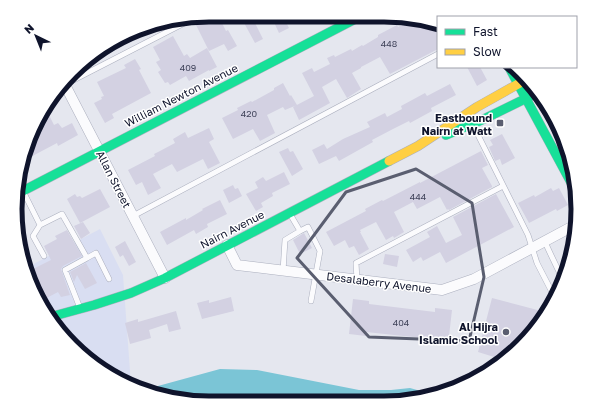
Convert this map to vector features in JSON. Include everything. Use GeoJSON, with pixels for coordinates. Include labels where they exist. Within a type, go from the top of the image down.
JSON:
{"type":"FeatureCollection","features":[{"type":"Feature","properties":{"kind":"main road","name":"William Newton Avenue"},"geometry":{"type":"LineString","coordinates":[[23,191],[349,22]]}},
{"type":"Feature","properties":{"kind":"main road"},"geometry":{"type":"LineString","coordinates":[[512,73],[567,176]]}},
{"type":"Feature","properties":{"kind":"main road","name":"Nairn Avenue"},"geometry":{"type":"LineString","coordinates":[[418,146],[477,107],[521,82]]}},
{"type":"Feature","properties":{"kind":"main road","name":"Nairn Avenue"},"geometry":{"type":"LineString","coordinates":[[55,315],[81,309],[131,293],[164,278],[418,146],[473,124],[532,96]]}},
{"type":"Feature","properties":{"kind":"street","name":"Allan Street"},"geometry":{"type":"LineString","coordinates":[[65,90],[99,151],[164,278]]}},
{"type":"Feature","properties":{"kind":"street","name":"Desalaberry Avenue"},"geometry":{"type":"LineString","coordinates":[[227,245],[237,265],[442,290],[474,279],[570,228]]}},
{"type":"Feature","properties":{"kind":"lane"},"geometry":{"type":"LineString","coordinates":[[76,78],[181,25]]}},
{"type":"Feature","properties":{"kind":"lane"},"geometry":{"type":"LineString","coordinates":[[133,216],[437,55]]}},
{"type":"Feature","properties":{"kind":"lane"},"geometry":{"type":"LineString","coordinates":[[473,124],[528,235],[537,263],[552,292]]}},
{"type":"Feature","properties":{"kind":"lane"},"geometry":{"type":"LineString","coordinates":[[357,280],[356,263],[503,186]]}},
{"type":"Feature","properties":{"kind":"lane"},"geometry":{"type":"LineString","coordinates":[[22,196],[40,225]]}},
{"type":"Feature","properties":{"kind":"lane"},"geometry":{"type":"LineString","coordinates":[[290,213],[300,231]]}},
{"type":"Feature","properties":{"kind":"lane"},"geometry":{"type":"LineString","coordinates":[[44,256],[33,236],[40,225],[62,214],[87,258]]}},
{"type":"Feature","properties":{"kind":"lane"},"geometry":{"type":"LineString","coordinates":[[283,271],[285,240],[308,227],[320,251],[311,301]]}},
{"type":"Feature","properties":{"kind":"lane"},"geometry":{"type":"LineString","coordinates":[[545,242],[560,273]]}},
{"type":"Feature","properties":{"kind":"lane"},"geometry":{"type":"LineString","coordinates":[[81,309],[65,270],[96,254],[109,279]]}},
{"type":"Feature","properties":{"kind":"highlighted area"},"geometry":{"type":"Polygon","coordinates":[[[416,169],[472,203],[484,277],[469,341],[369,337],[297,258],[346,192],[416,169]]]}},
{"type":"Feature","properties":{"kind":"shaded area"},"geometry":{"type":"Polygon","coordinates":[[[100,229],[123,275],[131,379],[115,371],[95,357],[68,332],[41,292],[31,265],[100,229]]]}},
{"type":"Feature","properties":{"kind":"water"},"geometry":{"type":"Polygon","coordinates":[[[220,369],[257,370],[359,390],[391,390],[410,388],[423,392],[396,396],[197,396],[153,387],[220,369]]]}},
{"type":"Feature","properties":{"kind":"building"},"geometry":{"type":"Polygon","coordinates":[[[222,22],[237,46],[228,51],[224,44],[209,51],[195,23],[222,22]]]}},
{"type":"Feature","properties":{"kind":"building"},"geometry":{"type":"Polygon","coordinates":[[[244,22],[254,22],[263,39],[255,43],[244,22]]]}},
{"type":"Feature","properties":{"kind":"building"},"geometry":{"type":"Polygon","coordinates":[[[274,22],[286,22],[289,28],[279,33],[274,22]]]}},
{"type":"Feature","properties":{"kind":"building"},"geometry":{"type":"Polygon","coordinates":[[[405,24],[437,30],[437,50],[390,74],[380,57],[361,67],[352,73],[361,89],[347,98],[336,79],[322,87],[330,103],[299,120],[293,107],[314,96],[302,73],[312,68],[314,72],[330,64],[327,58],[334,55],[335,57],[351,49],[352,51],[397,25],[398,27],[405,24]]]}},
{"type":"Feature","properties":{"kind":"building"},"geometry":{"type":"Polygon","coordinates":[[[173,36],[184,56],[187,54],[190,58],[207,48],[217,67],[189,81],[186,76],[170,85],[168,82],[165,83],[158,72],[161,70],[156,62],[160,60],[153,47],[173,36]]]}},
{"type":"Feature","properties":{"kind":"building"},"geometry":{"type":"Polygon","coordinates":[[[114,48],[115,50],[106,53],[114,48]]]}},
{"type":"Feature","properties":{"kind":"building"},"geometry":{"type":"Polygon","coordinates":[[[135,59],[151,93],[112,114],[114,118],[105,123],[94,103],[102,99],[101,97],[104,96],[97,82],[126,68],[124,65],[135,59]]]}},
{"type":"Feature","properties":{"kind":"building"},"geometry":{"type":"Polygon","coordinates":[[[468,68],[481,68],[487,80],[477,86],[468,68]]]}},
{"type":"Feature","properties":{"kind":"building"},"geometry":{"type":"Polygon","coordinates":[[[283,83],[297,105],[285,110],[283,107],[267,115],[275,133],[260,141],[253,129],[233,139],[222,118],[238,110],[237,108],[274,90],[274,88],[283,83]]]}},
{"type":"Feature","properties":{"kind":"building"},"geometry":{"type":"Polygon","coordinates":[[[450,84],[456,95],[431,108],[432,111],[410,123],[409,121],[372,140],[373,142],[339,161],[336,156],[319,164],[312,150],[324,144],[327,149],[343,139],[370,127],[367,122],[385,113],[387,117],[402,109],[401,106],[425,93],[427,96],[450,84]]]}},
{"type":"Feature","properties":{"kind":"building"},"geometry":{"type":"Polygon","coordinates":[[[48,113],[54,125],[58,123],[62,128],[72,123],[78,135],[58,146],[57,143],[29,158],[36,137],[48,113]]]}},
{"type":"Feature","properties":{"kind":"building"},"geometry":{"type":"Polygon","coordinates":[[[209,128],[214,139],[209,142],[220,163],[208,169],[203,159],[177,172],[172,164],[153,174],[161,188],[148,195],[142,182],[136,185],[128,170],[155,156],[154,154],[175,143],[173,139],[185,132],[188,138],[209,128]]]}},
{"type":"Feature","properties":{"kind":"building"},"geometry":{"type":"Polygon","coordinates":[[[502,134],[515,158],[502,165],[500,159],[495,161],[489,147],[493,145],[490,140],[502,134]]]}},
{"type":"Feature","properties":{"kind":"building"},"geometry":{"type":"Polygon","coordinates":[[[288,148],[290,152],[293,151],[303,169],[292,176],[279,152],[288,148]]]}},
{"type":"Feature","properties":{"kind":"building"},"geometry":{"type":"Polygon","coordinates":[[[481,151],[488,165],[482,168],[492,187],[449,210],[447,210],[440,197],[417,209],[413,202],[394,212],[404,232],[394,238],[393,236],[386,240],[376,222],[360,230],[369,249],[359,255],[354,246],[349,248],[345,240],[334,246],[326,232],[366,211],[365,209],[382,200],[383,201],[420,183],[481,151]]]}},
{"type":"Feature","properties":{"kind":"building"},"geometry":{"type":"Polygon","coordinates":[[[284,172],[290,184],[272,193],[273,196],[261,203],[263,207],[256,211],[246,194],[258,188],[255,182],[263,177],[266,181],[284,172]]]}},
{"type":"Feature","properties":{"kind":"building"},"geometry":{"type":"Polygon","coordinates":[[[233,185],[235,189],[238,188],[242,196],[229,203],[223,190],[233,185]]]}},
{"type":"Feature","properties":{"kind":"building"},"geometry":{"type":"Polygon","coordinates":[[[551,188],[553,191],[559,188],[568,205],[557,211],[556,209],[529,223],[518,203],[534,195],[535,197],[551,188]]]}},
{"type":"Feature","properties":{"kind":"building"},"geometry":{"type":"Polygon","coordinates":[[[100,189],[110,207],[80,223],[67,199],[75,194],[77,197],[80,196],[82,198],[100,189]]]}},
{"type":"Feature","properties":{"kind":"building"},"geometry":{"type":"Polygon","coordinates":[[[496,194],[514,227],[446,263],[440,252],[423,261],[421,257],[413,262],[406,250],[430,237],[427,232],[437,226],[446,243],[462,235],[453,217],[496,194]]]}},
{"type":"Feature","properties":{"kind":"building"},"geometry":{"type":"Polygon","coordinates":[[[220,200],[227,214],[207,224],[208,227],[196,234],[194,230],[167,245],[160,232],[186,218],[186,220],[203,210],[202,209],[220,200]]]}},
{"type":"Feature","properties":{"kind":"building"},"geometry":{"type":"Polygon","coordinates":[[[83,222],[90,233],[81,239],[74,226],[83,222]]]}},
{"type":"Feature","properties":{"kind":"building"},"geometry":{"type":"Polygon","coordinates":[[[67,230],[82,256],[63,266],[61,269],[70,295],[61,297],[58,292],[45,299],[32,269],[51,260],[44,246],[57,239],[55,236],[67,230]]]}},
{"type":"Feature","properties":{"kind":"building"},"geometry":{"type":"Polygon","coordinates":[[[304,233],[312,248],[300,254],[293,240],[304,233]]]}},
{"type":"Feature","properties":{"kind":"building"},"geometry":{"type":"Polygon","coordinates":[[[25,237],[29,245],[26,247],[25,237]]]}},
{"type":"Feature","properties":{"kind":"building"},"geometry":{"type":"Polygon","coordinates":[[[125,241],[136,262],[129,266],[123,255],[120,257],[115,247],[125,241]]]}},
{"type":"Feature","properties":{"kind":"building"},"geometry":{"type":"Polygon","coordinates":[[[385,254],[399,256],[397,267],[383,264],[385,254]]]}},
{"type":"Feature","properties":{"kind":"building"},"geometry":{"type":"Polygon","coordinates":[[[86,263],[97,283],[85,289],[77,275],[74,282],[70,272],[86,263]]]}},
{"type":"Feature","properties":{"kind":"building"},"geometry":{"type":"Polygon","coordinates":[[[231,297],[234,311],[202,319],[197,303],[209,300],[209,303],[231,297]]]}},
{"type":"Feature","properties":{"kind":"building","name":"Al Hijra Islamic School"},"geometry":{"type":"Polygon","coordinates":[[[492,298],[540,311],[525,332],[497,358],[478,352],[492,298]]]}},
{"type":"Feature","properties":{"kind":"building"},"geometry":{"type":"Polygon","coordinates":[[[353,299],[369,301],[369,304],[435,312],[435,308],[452,310],[448,345],[431,343],[432,339],[366,332],[366,336],[349,334],[353,299]]]}},
{"type":"Feature","properties":{"kind":"building"},"geometry":{"type":"Polygon","coordinates":[[[176,311],[181,329],[169,332],[167,324],[149,330],[151,338],[130,344],[125,323],[138,319],[138,322],[176,311]]]}},
{"type":"Feature","properties":{"kind":"traffic: fast"},"geometry":{"type":"LineString","coordinates":[[23,191],[349,22]]}},
{"type":"Feature","properties":{"kind":"traffic: fast"},"geometry":{"type":"LineString","coordinates":[[512,73],[567,176]]}},
{"type":"Feature","properties":{"kind":"traffic: fast"},"geometry":{"type":"LineString","coordinates":[[446,135],[484,119],[532,95]]}},
{"type":"Feature","properties":{"kind":"traffic: fast"},"geometry":{"type":"LineString","coordinates":[[56,315],[131,293],[165,278],[389,161]]}},
{"type":"Feature","properties":{"kind":"traffic: slow"},"geometry":{"type":"LineString","coordinates":[[389,161],[418,146],[477,107],[521,82]]}},
{"type":"Feature","properties":{"kind":"place","name":"Eastbound Nairn at Watt"},"geometry":{"type":"Point","coordinates":[500,123]}},
{"type":"Feature","properties":{"kind":"place","name":"Al Hijra Islamic School"},"geometry":{"type":"Point","coordinates":[506,332]}}]}
